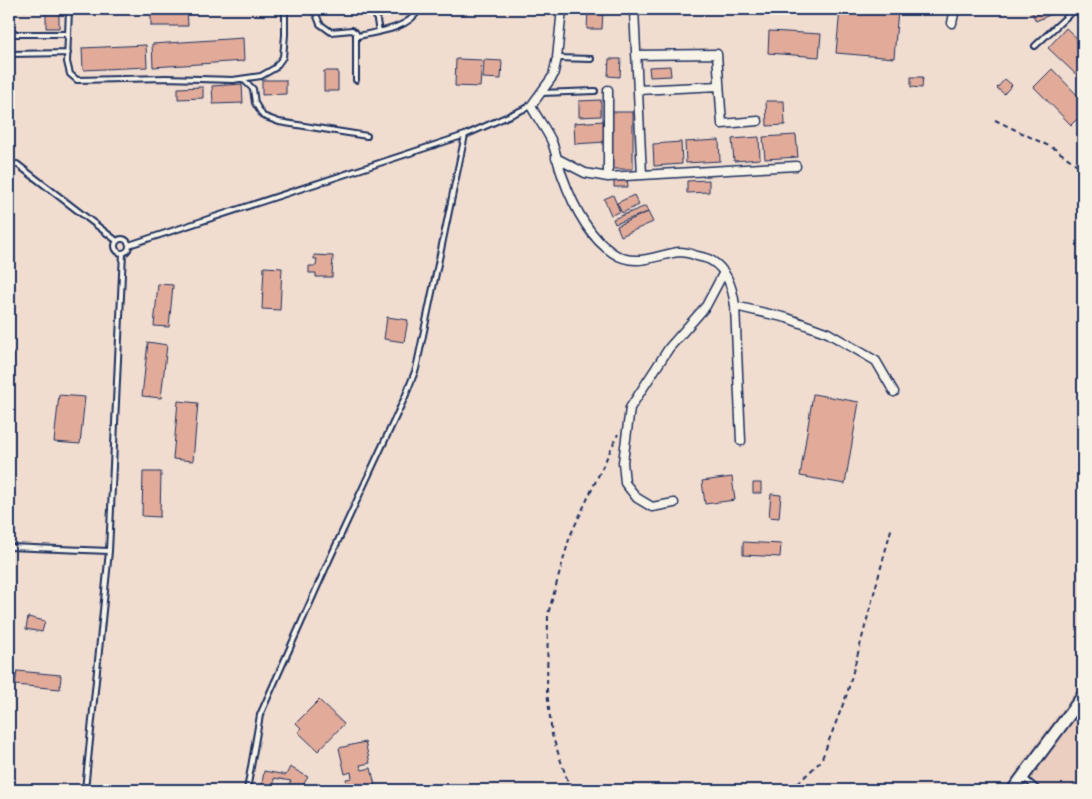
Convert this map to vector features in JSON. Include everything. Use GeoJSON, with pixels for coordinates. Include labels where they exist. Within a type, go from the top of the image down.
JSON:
{"type":"FeatureCollection","features":[{"type":"Feature","properties":{"kind":"street"},"geometry":{"type":"LineString","coordinates":[[562,9],[557,58],[553,76],[530,106],[551,140],[573,202],[597,240],[613,253],[626,260],[643,261],[680,252],[712,261],[724,272],[733,291],[735,306],[742,441]]}},
{"type":"Feature","properties":{"kind":"street"},"geometry":{"type":"LineString","coordinates":[[634,9],[642,175]]}},
{"type":"Feature","properties":{"kind":"street"},"geometry":{"type":"LineString","coordinates":[[952,23],[955,9]]}},
{"type":"Feature","properties":{"kind":"street"},"geometry":{"type":"LineString","coordinates":[[636,55],[717,54],[722,124],[758,121]]}},
{"type":"Feature","properties":{"kind":"street"},"geometry":{"type":"LineString","coordinates":[[638,90],[719,86]]}},
{"type":"Feature","properties":{"kind":"street"},"geometry":{"type":"LineString","coordinates":[[608,90],[608,177]]}},
{"type":"Feature","properties":{"kind":"street"},"geometry":{"type":"LineString","coordinates":[[556,158],[585,173],[608,177],[796,166]]}},
{"type":"Feature","properties":{"kind":"street"},"geometry":{"type":"LineString","coordinates":[[674,503],[652,507],[637,498],[625,483],[622,462],[630,408],[669,348],[706,306],[724,272]]}},
{"type":"Feature","properties":{"kind":"street"},"geometry":{"type":"LineString","coordinates":[[735,306],[787,318],[828,333],[876,361],[894,392]]}},
{"type":"Feature","properties":{"kind":"street"},"geometry":{"type":"LineString","coordinates":[[1013,790],[1083,696]]}},
{"type":"Feature","properties":{"kind":"lane"},"geometry":{"type":"LineString","coordinates":[[69,9],[67,62],[70,74],[77,80],[243,79],[261,76],[275,68],[283,57],[285,9]]}},
{"type":"Feature","properties":{"kind":"lane"},"geometry":{"type":"LineString","coordinates":[[314,9],[320,24],[331,32],[352,30],[356,33],[356,80]]}},
{"type":"Feature","properties":{"kind":"lane"},"geometry":{"type":"LineString","coordinates":[[375,9],[380,32]]}},
{"type":"Feature","properties":{"kind":"lane"},"geometry":{"type":"LineString","coordinates":[[356,36],[380,32],[404,22],[418,12],[419,9]]}},
{"type":"Feature","properties":{"kind":"lane"},"geometry":{"type":"LineString","coordinates":[[1034,46],[1075,9]]}},
{"type":"Feature","properties":{"kind":"lane"},"geometry":{"type":"LineString","coordinates":[[9,34],[68,34]]}},
{"type":"Feature","properties":{"kind":"lane"},"geometry":{"type":"LineString","coordinates":[[9,54],[68,53]]}},
{"type":"Feature","properties":{"kind":"lane"},"geometry":{"type":"LineString","coordinates":[[557,58],[592,59]]}},
{"type":"Feature","properties":{"kind":"lane"},"geometry":{"type":"LineString","coordinates":[[243,79],[253,89],[255,102],[263,116],[278,122],[367,136]]}},
{"type":"Feature","properties":{"kind":"lane"},"geometry":{"type":"LineString","coordinates":[[541,93],[595,91]]}},
{"type":"Feature","properties":{"kind":"lane"},"geometry":{"type":"LineString","coordinates":[[129,245],[465,135],[530,106]]}},
{"type":"Feature","properties":{"kind":"lane"},"geometry":{"type":"LineString","coordinates":[[247,790],[260,715],[416,369],[465,135]]}},
{"type":"Feature","properties":{"kind":"lane"},"geometry":{"type":"LineString","coordinates":[[9,165],[17,164],[117,241]]}},
{"type":"Feature","properties":{"kind":"lane"},"geometry":{"type":"LineString","coordinates":[[117,241],[124,239],[129,245]]}},
{"type":"Feature","properties":{"kind":"lane"},"geometry":{"type":"LineString","coordinates":[[117,241],[114,248],[123,254]]}},
{"type":"Feature","properties":{"kind":"lane"},"geometry":{"type":"LineString","coordinates":[[86,790],[108,551],[123,254],[129,249],[129,245]]}},
{"type":"Feature","properties":{"kind":"lane"},"geometry":{"type":"LineString","coordinates":[[9,547],[108,551]]}},
{"type":"Feature","properties":{"kind":"lane"},"geometry":{"type":"LineString","coordinates":[[1022,776],[1038,790]]}},
{"type":"Feature","properties":{"kind":"path"},"geometry":{"type":"LineString","coordinates":[[995,120],[1055,149],[1083,169]]}},
{"type":"Feature","properties":{"kind":"path"},"geometry":{"type":"LineString","coordinates":[[582,790],[568,782],[552,735],[547,692],[548,614],[570,536],[619,431]]}},
{"type":"Feature","properties":{"kind":"path"},"geometry":{"type":"LineString","coordinates":[[791,790],[821,762],[831,736],[847,694],[892,526]]}},
{"type":"Feature","properties":{"kind":"shaded area"},"geometry":{"type":"Polygon","coordinates":[[[1083,681],[1083,790],[1005,790],[1017,769],[1083,681]]]}},
{"type":"Feature","properties":{"kind":"building"},"geometry":{"type":"Polygon","coordinates":[[[46,9],[59,9],[59,28],[46,28],[46,9]]]}},
{"type":"Feature","properties":{"kind":"building"},"geometry":{"type":"Polygon","coordinates":[[[151,9],[187,9],[188,26],[151,26],[151,9]]]}},
{"type":"Feature","properties":{"kind":"building"},"geometry":{"type":"Polygon","coordinates":[[[840,9],[898,9],[894,58],[836,53],[840,9]]]}},
{"type":"Feature","properties":{"kind":"building"},"geometry":{"type":"Polygon","coordinates":[[[1030,9],[1063,9],[1036,21],[1030,9]]]}},
{"type":"Feature","properties":{"kind":"building"},"geometry":{"type":"Polygon","coordinates":[[[588,10],[603,11],[602,29],[587,29],[588,10]]]}},
{"type":"Feature","properties":{"kind":"building"},"geometry":{"type":"Polygon","coordinates":[[[1066,28],[1083,44],[1083,81],[1048,48],[1066,28]]]}},
{"type":"Feature","properties":{"kind":"building"},"geometry":{"type":"Polygon","coordinates":[[[769,31],[821,34],[819,57],[768,53],[769,31]]]}},
{"type":"Feature","properties":{"kind":"building"},"geometry":{"type":"Polygon","coordinates":[[[243,38],[244,61],[153,67],[152,44],[243,38]]]}},
{"type":"Feature","properties":{"kind":"building"},"geometry":{"type":"Polygon","coordinates":[[[146,45],[147,67],[83,70],[82,48],[146,45]]]}},
{"type":"Feature","properties":{"kind":"building"},"geometry":{"type":"Polygon","coordinates":[[[456,59],[482,60],[480,87],[455,86],[456,59]]]}},
{"type":"Feature","properties":{"kind":"building"},"geometry":{"type":"Polygon","coordinates":[[[609,59],[621,59],[620,77],[608,76],[609,59]]]}},
{"type":"Feature","properties":{"kind":"building"},"geometry":{"type":"Polygon","coordinates":[[[484,60],[502,61],[501,79],[483,78],[484,60]]]}},
{"type":"Feature","properties":{"kind":"building"},"geometry":{"type":"Polygon","coordinates":[[[670,66],[671,76],[650,77],[649,67],[670,66]]]}},
{"type":"Feature","properties":{"kind":"building"},"geometry":{"type":"Polygon","coordinates":[[[1052,69],[1083,101],[1083,113],[1071,125],[1034,87],[1052,69]]]}},
{"type":"Feature","properties":{"kind":"building"},"geometry":{"type":"Polygon","coordinates":[[[324,71],[338,71],[338,91],[324,91],[324,71]]]}},
{"type":"Feature","properties":{"kind":"building"},"geometry":{"type":"Polygon","coordinates":[[[911,77],[923,77],[922,88],[911,87],[911,77]]]}},
{"type":"Feature","properties":{"kind":"building"},"geometry":{"type":"Polygon","coordinates":[[[1005,79],[1012,85],[1004,94],[997,88],[1005,79]]]}},
{"type":"Feature","properties":{"kind":"building"},"geometry":{"type":"Polygon","coordinates":[[[262,80],[286,80],[286,94],[262,95],[262,80]]]}},
{"type":"Feature","properties":{"kind":"building"},"geometry":{"type":"Polygon","coordinates":[[[242,84],[243,103],[213,104],[212,86],[242,84]]]}},
{"type":"Feature","properties":{"kind":"building"},"geometry":{"type":"Polygon","coordinates":[[[203,87],[203,98],[178,99],[178,88],[203,87]]]}},
{"type":"Feature","properties":{"kind":"building"},"geometry":{"type":"Polygon","coordinates":[[[601,100],[601,116],[579,117],[579,101],[601,100]]]}},
{"type":"Feature","properties":{"kind":"building"},"geometry":{"type":"Polygon","coordinates":[[[766,101],[784,101],[785,125],[767,126],[766,101]]]}},
{"type":"Feature","properties":{"kind":"building"},"geometry":{"type":"Polygon","coordinates":[[[611,112],[633,112],[633,169],[611,169],[611,112]]]}},
{"type":"Feature","properties":{"kind":"building"},"geometry":{"type":"Polygon","coordinates":[[[604,121],[605,142],[575,144],[574,123],[604,121]]]}},
{"type":"Feature","properties":{"kind":"building"},"geometry":{"type":"Polygon","coordinates":[[[796,135],[798,157],[765,159],[763,137],[796,135]]]}},
{"type":"Feature","properties":{"kind":"building"},"geometry":{"type":"Polygon","coordinates":[[[759,137],[760,159],[734,161],[732,139],[759,137]]]}},
{"type":"Feature","properties":{"kind":"building"},"geometry":{"type":"Polygon","coordinates":[[[719,140],[720,161],[686,163],[685,142],[719,140]]]}},
{"type":"Feature","properties":{"kind":"building"},"geometry":{"type":"Polygon","coordinates":[[[681,142],[682,164],[654,166],[653,144],[681,142]]]}},
{"type":"Feature","properties":{"kind":"building"},"geometry":{"type":"Polygon","coordinates":[[[614,178],[627,178],[628,187],[614,187],[614,178]]]}},
{"type":"Feature","properties":{"kind":"building"},"geometry":{"type":"Polygon","coordinates":[[[709,180],[709,192],[687,193],[687,181],[709,180]]]}},
{"type":"Feature","properties":{"kind":"building"},"geometry":{"type":"Polygon","coordinates":[[[613,195],[620,212],[611,215],[604,199],[613,195]]]}},
{"type":"Feature","properties":{"kind":"building"},"geometry":{"type":"Polygon","coordinates":[[[634,195],[639,205],[622,213],[617,203],[634,195]]]}},
{"type":"Feature","properties":{"kind":"building"},"geometry":{"type":"Polygon","coordinates":[[[646,206],[648,212],[615,224],[613,219],[646,206]]]}},
{"type":"Feature","properties":{"kind":"building"},"geometry":{"type":"Polygon","coordinates":[[[648,212],[653,222],[621,236],[617,226],[648,212]]]}},
{"type":"Feature","properties":{"kind":"building"},"geometry":{"type":"Polygon","coordinates":[[[314,255],[333,256],[332,277],[316,277],[316,273],[309,273],[309,266],[316,266],[317,259],[314,259],[314,255]]]}},
{"type":"Feature","properties":{"kind":"building"},"geometry":{"type":"Polygon","coordinates":[[[264,267],[282,268],[280,310],[262,309],[264,267]]]}},
{"type":"Feature","properties":{"kind":"building"},"geometry":{"type":"Polygon","coordinates":[[[158,284],[173,285],[169,327],[154,326],[158,284]]]}},
{"type":"Feature","properties":{"kind":"building"},"geometry":{"type":"Polygon","coordinates":[[[387,317],[408,320],[404,342],[384,339],[387,317]]]}},
{"type":"Feature","properties":{"kind":"building"},"geometry":{"type":"Polygon","coordinates":[[[148,342],[167,345],[161,398],[142,396],[148,342]]]}},
{"type":"Feature","properties":{"kind":"building"},"geometry":{"type":"Polygon","coordinates":[[[9,353],[14,353],[11,391],[9,391],[9,353]]]}},
{"type":"Feature","properties":{"kind":"building"},"geometry":{"type":"Polygon","coordinates":[[[813,394],[859,402],[845,484],[800,476],[813,394]]]}},
{"type":"Feature","properties":{"kind":"building"},"geometry":{"type":"Polygon","coordinates":[[[59,395],[85,397],[80,444],[54,442],[59,395]]]}},
{"type":"Feature","properties":{"kind":"building"},"geometry":{"type":"Polygon","coordinates":[[[9,396],[11,396],[9,420],[9,396]]]}},
{"type":"Feature","properties":{"kind":"building"},"geometry":{"type":"Polygon","coordinates":[[[178,401],[198,403],[193,461],[173,459],[178,401]]]}},
{"type":"Feature","properties":{"kind":"building"},"geometry":{"type":"Polygon","coordinates":[[[143,472],[161,472],[160,517],[142,516],[143,472]]]}},
{"type":"Feature","properties":{"kind":"building"},"geometry":{"type":"Polygon","coordinates":[[[732,477],[735,500],[705,504],[702,481],[732,477]]]}},
{"type":"Feature","properties":{"kind":"building"},"geometry":{"type":"Polygon","coordinates":[[[753,483],[761,483],[761,493],[753,493],[753,483]]]}},
{"type":"Feature","properties":{"kind":"building"},"geometry":{"type":"Polygon","coordinates":[[[771,494],[781,495],[779,518],[769,517],[771,494]]]}},
{"type":"Feature","properties":{"kind":"building"},"geometry":{"type":"Polygon","coordinates":[[[743,542],[781,544],[780,557],[743,555],[743,542]]]}},
{"type":"Feature","properties":{"kind":"building"},"geometry":{"type":"Polygon","coordinates":[[[28,617],[45,621],[42,632],[26,629],[28,617]]]}},
{"type":"Feature","properties":{"kind":"building"},"geometry":{"type":"Polygon","coordinates":[[[17,671],[61,675],[60,689],[15,685],[17,671]]]}},
{"type":"Feature","properties":{"kind":"building"},"geometry":{"type":"Polygon","coordinates":[[[319,700],[344,724],[318,751],[298,732],[301,728],[296,723],[319,700]]]}},
{"type":"Feature","properties":{"kind":"building"},"geometry":{"type":"Polygon","coordinates":[[[365,742],[370,763],[360,765],[362,770],[371,768],[376,790],[357,790],[356,787],[348,789],[346,779],[352,778],[351,772],[345,774],[339,748],[365,742]]]}},
{"type":"Feature","properties":{"kind":"building"},"geometry":{"type":"Polygon","coordinates":[[[290,767],[308,777],[300,790],[285,790],[291,781],[274,778],[274,790],[261,790],[264,771],[286,775],[290,767]]]}}]}
